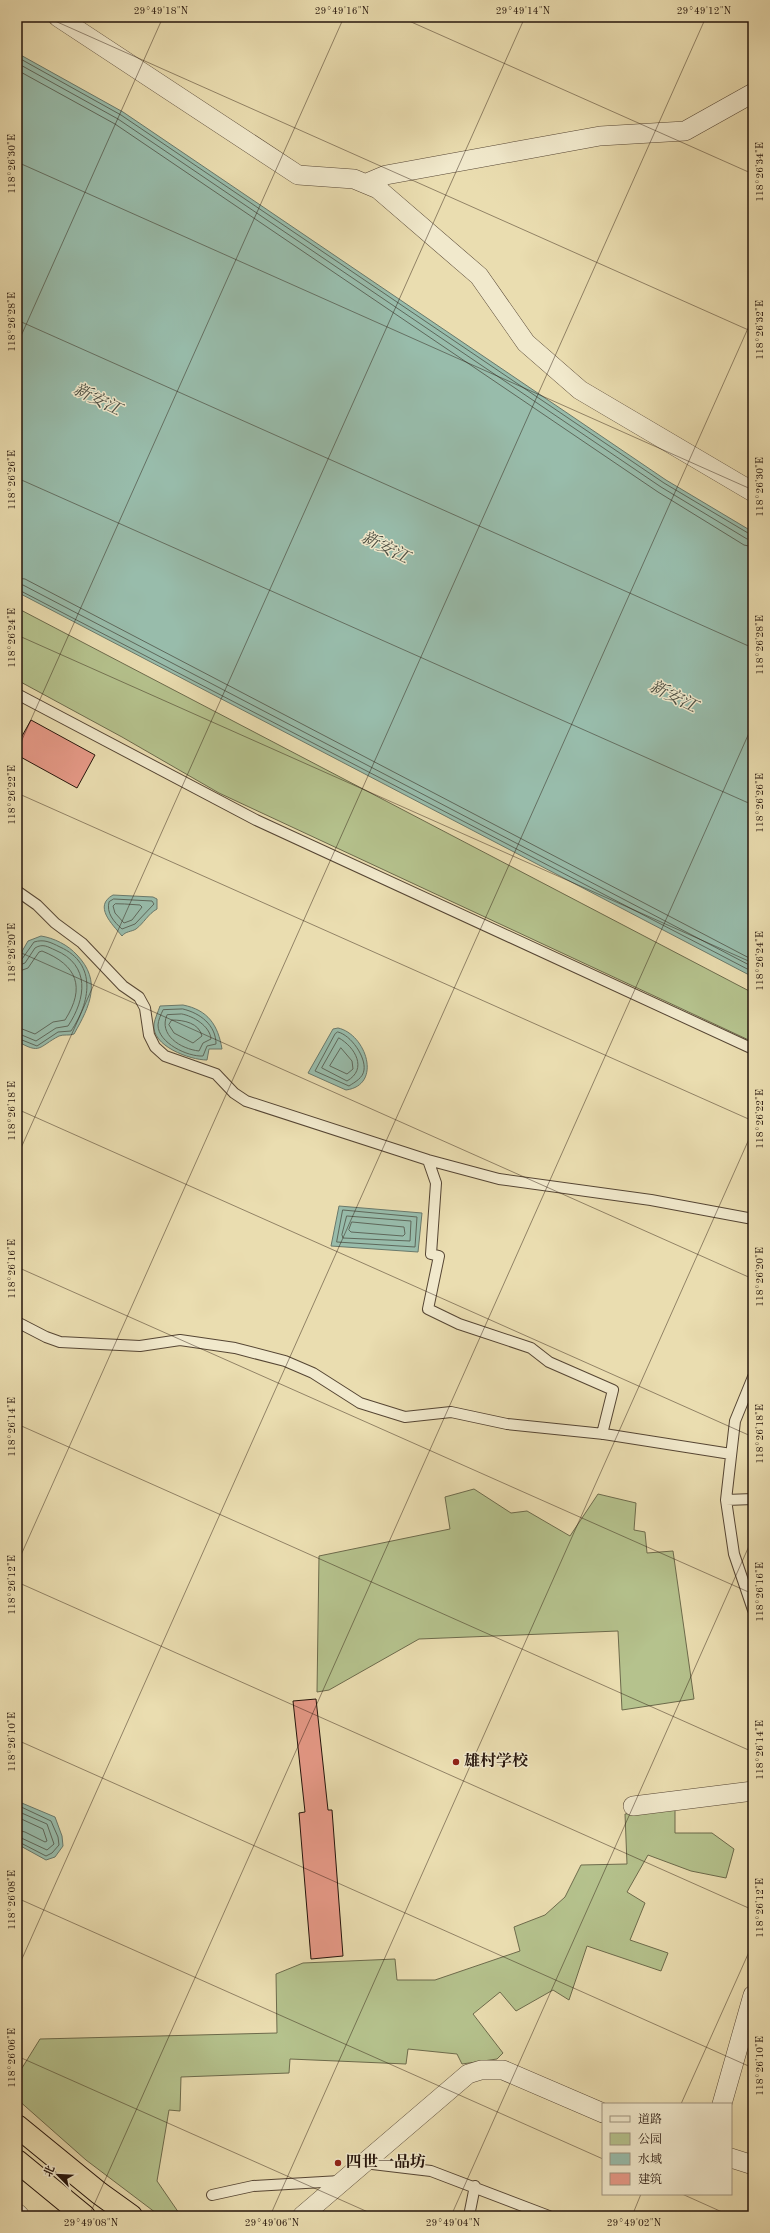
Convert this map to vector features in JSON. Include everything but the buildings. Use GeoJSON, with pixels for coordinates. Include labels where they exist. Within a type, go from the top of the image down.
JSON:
{"type":"FeatureCollection","features":[{"type":"Feature","properties":{"kind":"highway"},"geometry":{"type":"LineString","coordinates":[[17,2126],[99,2193],[131,2216]]}},
{"type":"Feature","properties":{"kind":"highway"},"geometry":{"type":"LineString","coordinates":[[17,2161],[84,2216]]}},
{"type":"Feature","properties":{"kind":"street"},"geometry":{"type":"LineString","coordinates":[[58,17],[298,175],[354,179],[367,183],[378,189],[479,276],[526,343],[580,390],[753,492]]}},
{"type":"Feature","properties":{"kind":"street"},"geometry":{"type":"LineString","coordinates":[[367,183],[386,175],[600,136],[685,131],[753,94]]}},
{"type":"Feature","properties":{"kind":"street"},"geometry":{"type":"LineString","coordinates":[[633,1806],[753,1791]]}},
{"type":"Feature","properties":{"kind":"street"},"geometry":{"type":"LineString","coordinates":[[722,2103],[753,1995]]}},
{"type":"Feature","properties":{"kind":"street"},"geometry":{"type":"LineString","coordinates":[[302,2216],[468,2074],[481,2070],[503,2070],[602,2113]]}},
{"type":"Feature","properties":{"kind":"street"},"geometry":{"type":"LineString","coordinates":[[732,2158],[753,2165]]}},
{"type":"Feature","properties":{"kind":"street"},"geometry":{"type":"LineString","coordinates":[[17,2213],[20,2216]]}},
{"type":"Feature","properties":{"kind":"lane"},"geometry":{"type":"LineString","coordinates":[[17,694],[256,820],[753,1049]]}},
{"type":"Feature","properties":{"kind":"lane"},"geometry":{"type":"LineString","coordinates":[[17,891],[37,905],[55,923],[82,943],[123,986],[139,997],[145,1008],[149,1035],[155,1047],[165,1056],[216,1074],[234,1093],[246,1101],[428,1160],[499,1179],[651,1200],[753,1219]]}},
{"type":"Feature","properties":{"kind":"lane"},"geometry":{"type":"LineString","coordinates":[[428,1160],[436,1183],[431,1254],[439,1256],[428,1309],[459,1324],[531,1348],[549,1362],[614,1390],[602,1434]]}},
{"type":"Feature","properties":{"kind":"lane"},"geometry":{"type":"LineString","coordinates":[[17,1322],[60,1342],[140,1346],[180,1340],[235,1348],[285,1361],[313,1373],[360,1403],[399,1415],[451,1412],[507,1424],[602,1434],[731,1454]]}},
{"type":"Feature","properties":{"kind":"lane"},"geometry":{"type":"LineString","coordinates":[[753,1377],[734,1421],[726,1500],[734,1554],[753,1610]]}},
{"type":"Feature","properties":{"kind":"lane"},"geometry":{"type":"LineString","coordinates":[[726,1500],[753,1499]]}},
{"type":"Feature","properties":{"kind":"lane"},"geometry":{"type":"LineString","coordinates":[[364,2163],[432,2171],[475,2186],[549,2216]]}},
{"type":"Feature","properties":{"kind":"lane"},"geometry":{"type":"LineString","coordinates":[[212,2195],[253,2186],[344,2180]]}},
{"type":"Feature","properties":{"kind":"lane"},"geometry":{"type":"LineString","coordinates":[[469,2216],[475,2186]]}},
{"type":"Feature","properties":{"kind":"green space"},"geometry":{"type":"Polygon","coordinates":[[[17,608],[753,993],[753,1042],[219,793],[122,737],[17,680],[17,608]]]}},
{"type":"Feature","properties":{"kind":"green space"},"geometry":{"type":"Polygon","coordinates":[[[474,1489],[511,1513],[527,1511],[570,1536],[598,1494],[636,1503],[634,1530],[645,1532],[647,1553],[673,1551],[694,1699],[622,1710],[618,1631],[419,1639],[329,1690],[317,1692],[319,1556],[450,1529],[445,1497],[474,1489]]]}},
{"type":"Feature","properties":{"kind":"green space"},"geometry":{"type":"Polygon","coordinates":[[[675,1808],[675,1833],[712,1833],[734,1849],[726,1878],[691,1871],[648,1855],[627,1892],[645,1903],[630,1940],[668,1953],[661,1971],[587,1946],[569,2000],[553,1990],[516,2011],[500,1992],[473,2014],[503,2053],[497,2059],[462,2064],[457,2054],[408,2049],[406,2064],[290,2059],[289,2073],[181,2077],[180,2111],[169,2110],[157,2181],[181,2216],[160,2216],[86,2160],[17,2099],[17,2076],[40,2039],[277,2033],[276,1974],[303,1963],[395,1959],[397,1980],[435,1980],[520,1951],[514,1927],[545,1915],[565,1897],[581,1865],[627,1864],[625,1814],[675,1808]]]}},
{"type":"Feature","properties":{"kind":"water","name":"新安江"},"geometry":{"type":"Polygon","coordinates":[[[17,53],[123,112],[666,480],[753,532],[753,977],[17,592],[17,53]]]}},
{"type":"Feature","properties":{"kind":"water"},"geometry":{"type":"Polygon","coordinates":[[[113,895],[153,897],[157,899],[157,909],[151,913],[136,929],[125,933],[122,936],[109,921],[104,910],[107,899],[113,895]]]}},
{"type":"Feature","properties":{"kind":"water"},"geometry":{"type":"Polygon","coordinates":[[[41,936],[60,942],[77,955],[85,965],[89,974],[91,994],[85,1014],[74,1034],[59,1036],[39,1048],[31,1048],[17,1041],[17,960],[28,941],[41,936]]]}},
{"type":"Feature","properties":{"kind":"water"},"geometry":{"type":"Polygon","coordinates":[[[183,1005],[192,1007],[205,1015],[218,1033],[222,1049],[209,1049],[207,1060],[191,1057],[173,1050],[159,1039],[155,1032],[154,1024],[160,1006],[183,1005]]]}},
{"type":"Feature","properties":{"kind":"water"},"geometry":{"type":"Polygon","coordinates":[[[338,1028],[348,1032],[356,1040],[363,1049],[366,1059],[367,1070],[364,1079],[357,1086],[346,1090],[308,1073],[333,1029],[338,1028]]]}},
{"type":"Feature","properties":{"kind":"water"},"geometry":{"type":"Polygon","coordinates":[[[339,1206],[422,1213],[418,1252],[331,1246],[339,1206]]]}},
{"type":"Feature","properties":{"kind":"water"},"geometry":{"type":"Polygon","coordinates":[[[17,1801],[55,1817],[62,1836],[63,1846],[55,1857],[46,1860],[17,1844],[17,1801]]]}},
{"type":"Feature","properties":{"kind":"place","name":"雄村学校"},"geometry":{"type":"Point","coordinates":[456,1762]}},
{"type":"Feature","properties":{"kind":"place","name":"四世一品坊"},"geometry":{"type":"Point","coordinates":[338,2163]}}]}
